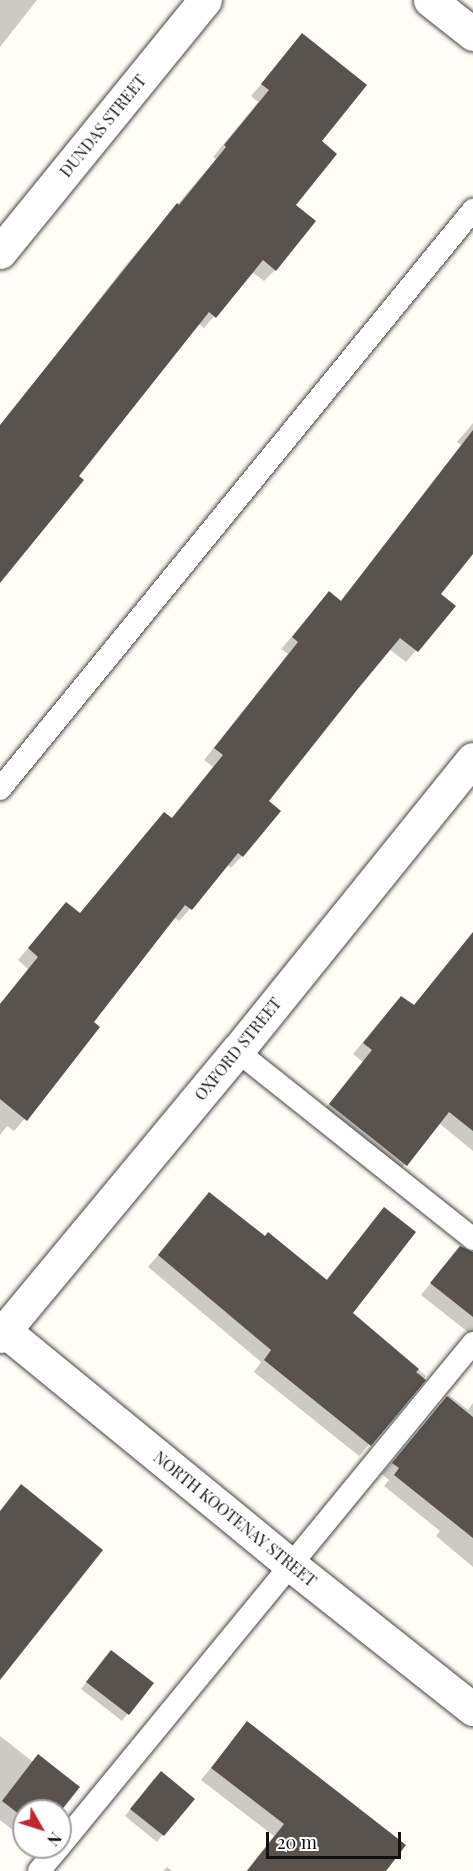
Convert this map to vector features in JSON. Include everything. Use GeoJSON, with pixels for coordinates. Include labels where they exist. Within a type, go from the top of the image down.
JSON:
{"type":"FeatureCollection","features":[{"type":"Feature","properties":{"kind":"street","name":"DUNDAS STREET"},"geometry":{"type":"LineString","coordinates":[[0,252],[205,0]]}},
{"type":"Feature","properties":{"kind":"street"},"geometry":{"type":"LineString","coordinates":[[430,0],[473,34]]}},
{"type":"Feature","properties":{"kind":"street","name":"OXFORD STREET"},"geometry":{"type":"LineString","coordinates":[[2,1331],[237,1051],[473,759]]}},
{"type":"Feature","properties":{"kind":"street","name":"NORTH KOOTENAY STREET"},"geometry":{"type":"LineString","coordinates":[[2,1331],[473,1709]]}},
{"type":"Feature","properties":{"kind":"lane"},"geometry":{"type":"LineString","coordinates":[[0,789],[473,210]]}},
{"type":"Feature","properties":{"kind":"lane"},"geometry":{"type":"LineString","coordinates":[[237,1051],[473,1239]]}},
{"type":"Feature","properties":{"kind":"lane"},"geometry":{"type":"LineString","coordinates":[[72,1831],[473,1343]]}},
{"type":"Feature","properties":{"kind":"lane"},"geometry":{"type":"LineString","coordinates":[[39,1871],[49,1859]]}},
{"type":"Feature","properties":{"kind":"building"},"geometry":{"type":"Polygon","coordinates":[[[302,33],[367,85],[322,141],[337,154],[296,205],[316,221],[276,271],[263,260],[216,318],[209,312],[79,476],[84,480],[0,583],[0,425],[177,203],[179,205],[226,147],[224,145],[269,90],[261,84],[302,33]]]}},
{"type":"Feature","properties":{"kind":"building"},"geometry":{"type":"Polygon","coordinates":[[[473,430],[473,554],[441,594],[456,606],[418,652],[400,638],[269,801],[281,811],[243,857],[238,853],[192,910],[185,905],[94,1022],[100,1027],[27,1121],[0,1099],[0,1004],[38,957],[28,948],[66,902],[80,913],[164,812],[172,818],[223,755],[214,748],[298,642],[292,637],[329,591],[341,601],[473,430]]]}},
{"type":"Feature","properties":{"kind":"building"},"geometry":{"type":"Polygon","coordinates":[[[473,932],[473,1131],[449,1112],[407,1166],[329,1104],[372,1050],[363,1043],[401,996],[414,1005],[473,932]]]}},
{"type":"Feature","properties":{"kind":"building"},"geometry":{"type":"Polygon","coordinates":[[[209,1192],[265,1236],[268,1232],[327,1280],[384,1207],[416,1232],[353,1313],[419,1369],[416,1372],[426,1380],[371,1446],[264,1360],[271,1350],[158,1255],[209,1192]]]}},
{"type":"Feature","properties":{"kind":"building"},"geometry":{"type":"Polygon","coordinates":[[[460,1246],[473,1252],[473,1317],[430,1283],[460,1246]]]}},
{"type":"Feature","properties":{"kind":"building"},"geometry":{"type":"Polygon","coordinates":[[[447,1396],[473,1417],[473,1538],[394,1475],[399,1468],[392,1463],[447,1396]]]}},
{"type":"Feature","properties":{"kind":"building"},"geometry":{"type":"Polygon","coordinates":[[[21,1484],[103,1550],[0,1680],[0,1511],[21,1484]]]}},
{"type":"Feature","properties":{"kind":"building"},"geometry":{"type":"Polygon","coordinates":[[[111,1650],[154,1683],[129,1715],[86,1682],[111,1650]]]}},
{"type":"Feature","properties":{"kind":"building"},"geometry":{"type":"Polygon","coordinates":[[[247,1721],[406,1845],[386,1871],[247,1871],[284,1824],[211,1768],[247,1721]]]}},
{"type":"Feature","properties":{"kind":"building"},"geometry":{"type":"Polygon","coordinates":[[[38,1754],[80,1787],[70,1799],[12,1799],[12,1809],[2,1801],[38,1754]]]}},
{"type":"Feature","properties":{"kind":"building"},"geometry":{"type":"Polygon","coordinates":[[[161,1771],[195,1799],[164,1836],[130,1809],[161,1771]]]}}]}
